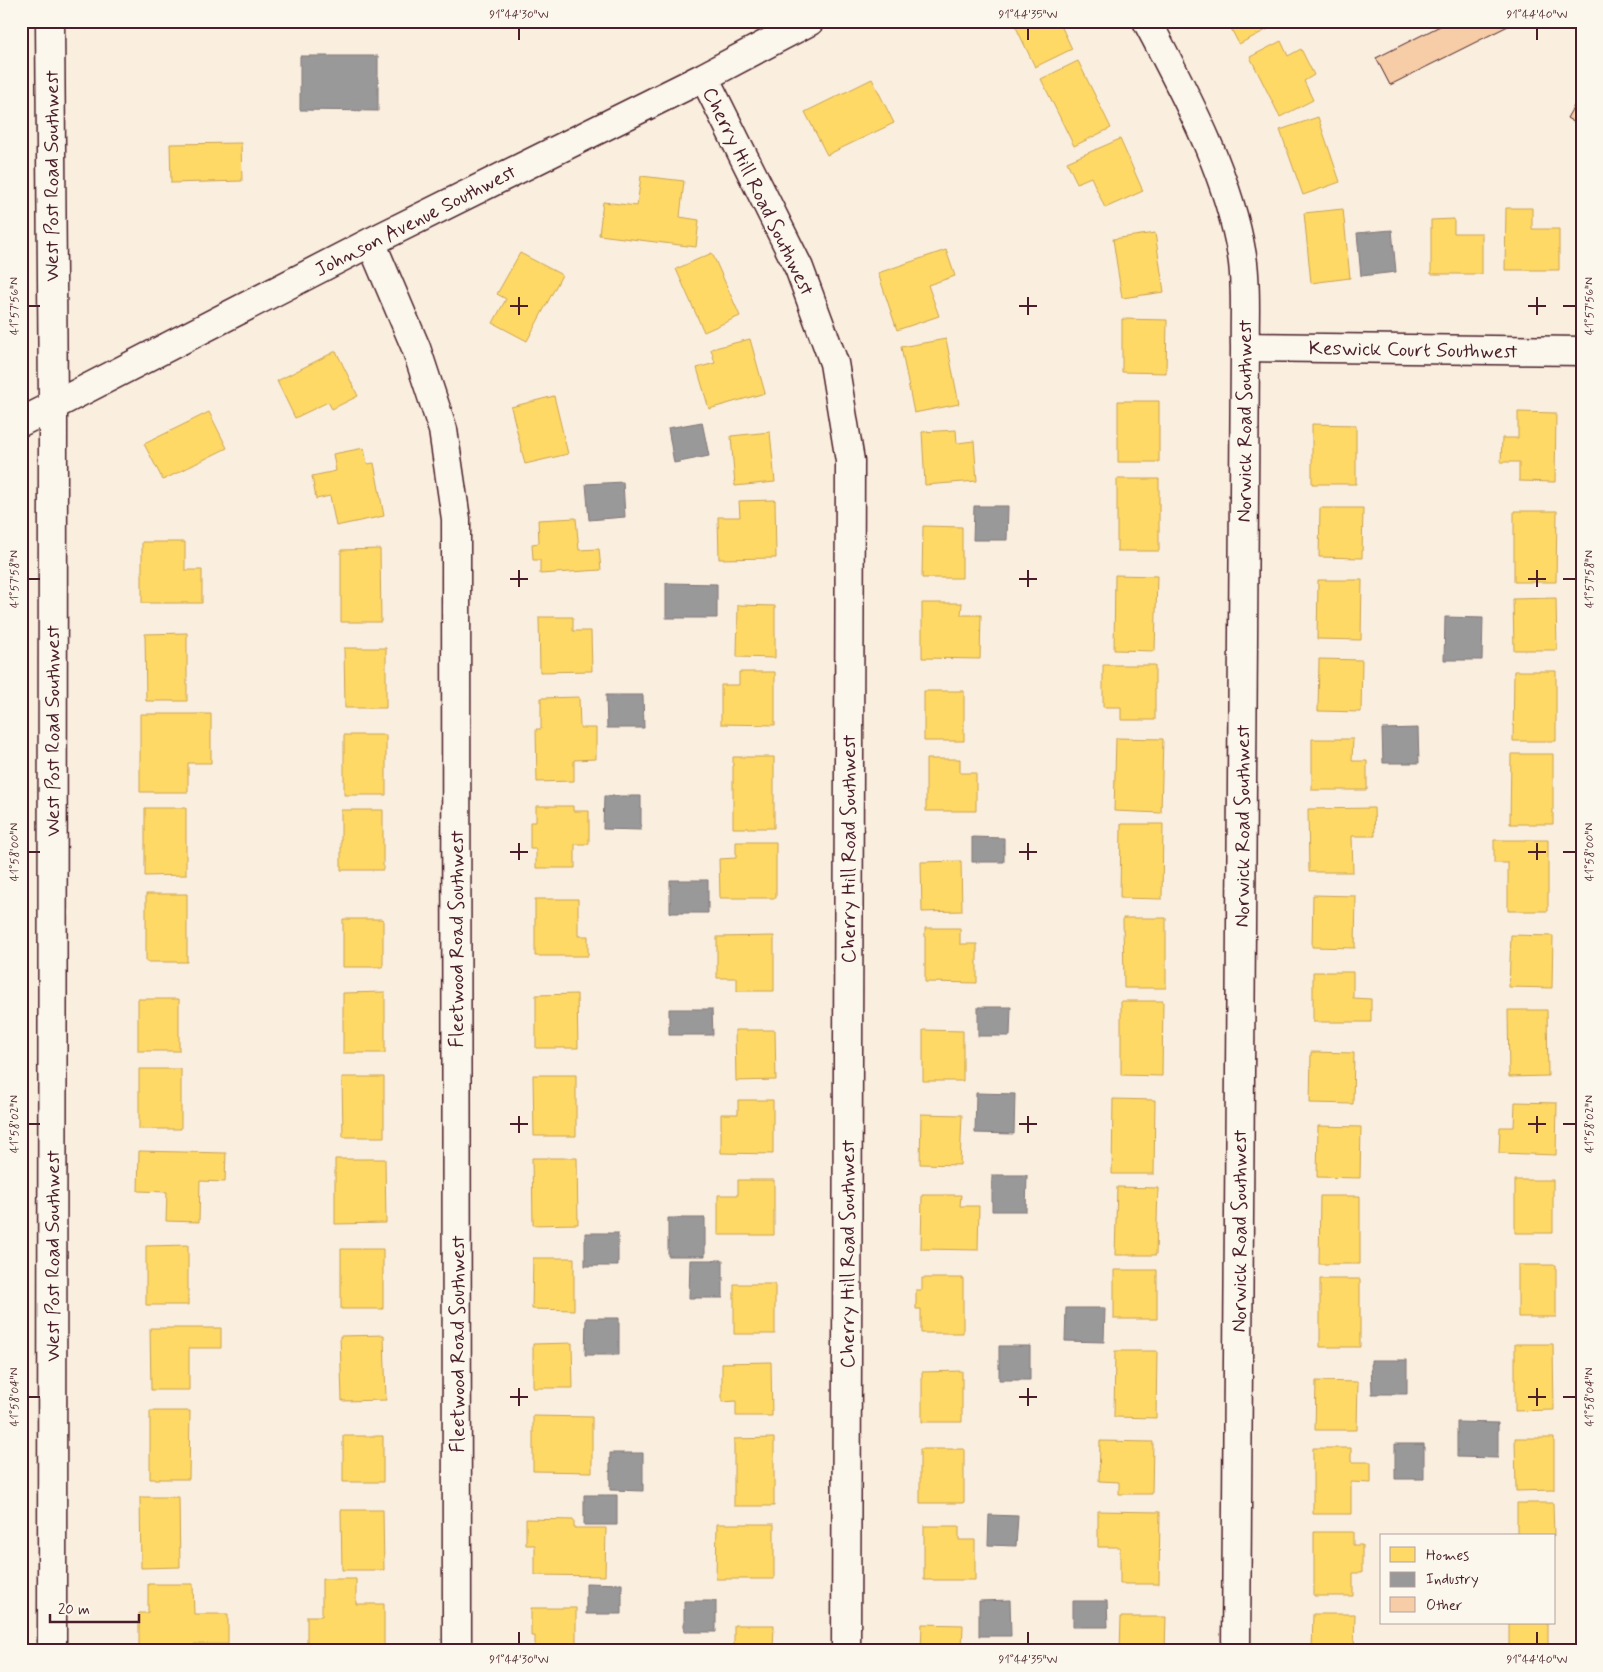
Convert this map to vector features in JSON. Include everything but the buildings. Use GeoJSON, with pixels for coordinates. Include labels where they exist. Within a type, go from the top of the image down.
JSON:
{"type":"FeatureCollection","features":[{"type":"Feature","properties":{"kind":"street","name":"West Post Road Southwest"},"geometry":{"type":"LineString","coordinates":[[50,21],[53,406],[52,1651]]}},
{"type":"Feature","properties":{"kind":"street","name":"Johnson Avenue Southwest"},"geometry":{"type":"LineString","coordinates":[[21,422],[371,242],[704,77],[810,21]]}},
{"type":"Feature","properties":{"kind":"street","name":"Norwick Road Southwest"},"geometry":{"type":"LineString","coordinates":[[1147,21],[1221,174],[1243,257],[1245,347],[1236,1651]]}},
{"type":"Feature","properties":{"kind":"street","name":"Cherry Hill Road Southwest"},"geometry":{"type":"LineString","coordinates":[[704,77],[799,268],[834,363],[850,461],[846,1651]]}},
{"type":"Feature","properties":{"kind":"street","name":"Fleetwood Road Southwest"},"geometry":{"type":"LineString","coordinates":[[371,242],[416,348],[443,430],[456,519],[457,1651]]}},
{"type":"Feature","properties":{"kind":"street","name":"Keswick Court Southwest"},"geometry":{"type":"LineString","coordinates":[[1245,347],[1582,351]]}}]}
